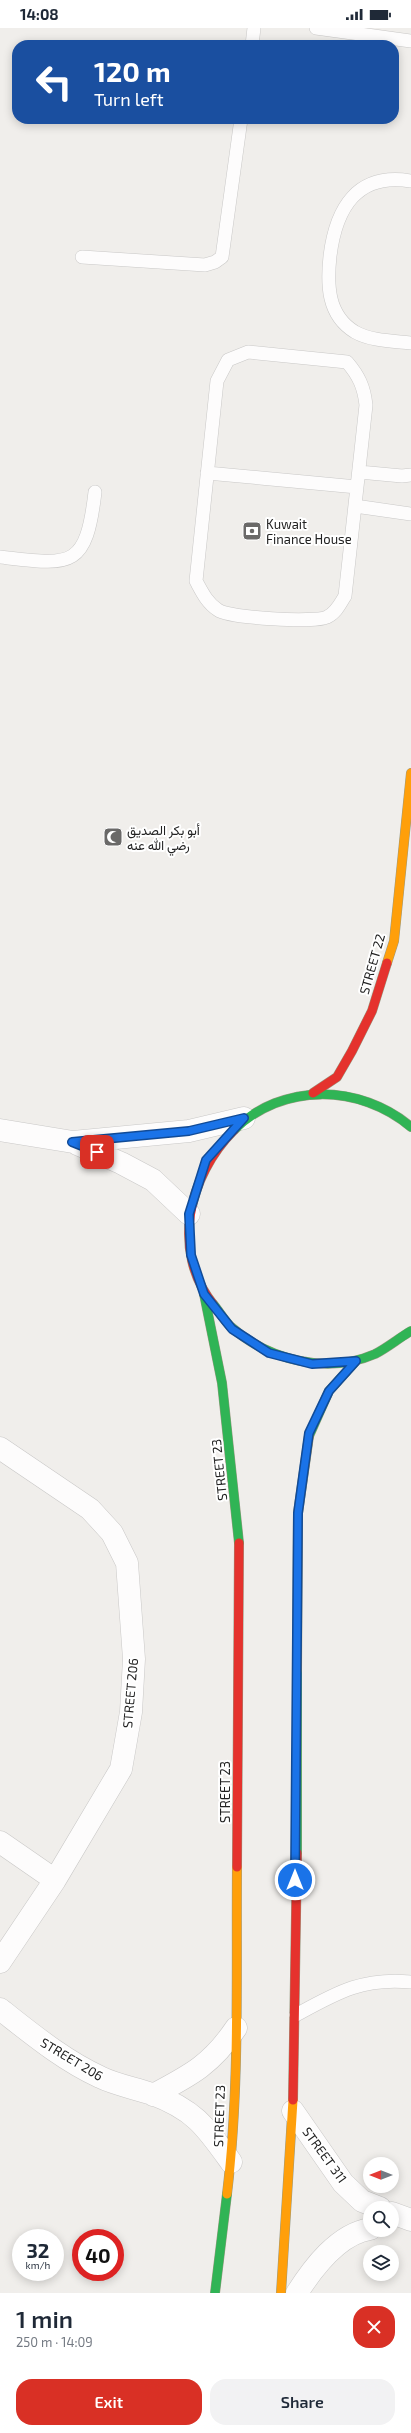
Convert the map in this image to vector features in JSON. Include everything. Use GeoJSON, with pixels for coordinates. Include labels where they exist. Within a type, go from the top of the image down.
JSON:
{"type":"FeatureCollection","features":[{"type":"Feature","properties":{"kind":"street","name":"STREET 22"},"geometry":{"type":"LineString","coordinates":[[313,1093],[337,1077],[352,1051],[372,1011],[394,941],[411,773]]}},
{"type":"Feature","properties":{"kind":"street"},"geometry":{"type":"LineString","coordinates":[[72,1142],[189,1131],[244,1118],[276,1101],[313,1093],[359,1097],[401,1117],[411,1127]]}},
{"type":"Feature","properties":{"kind":"street"},"geometry":{"type":"LineString","coordinates":[[244,1118],[206,1160],[189,1214],[191,1255],[204,1294],[232,1329],[269,1353],[312,1364],[356,1361],[396,1344],[411,1331]]}},
{"type":"Feature","properties":{"kind":"street"},"geometry":{"type":"LineString","coordinates":[[0,1130],[72,1142],[121,1163],[153,1180],[189,1214]]}},
{"type":"Feature","properties":{"kind":"street","name":"STREET 23"},"geometry":{"type":"LineString","coordinates":[[204,1294],[222,1383],[240,1549],[236,2028],[231,2162],[214,2293]]}},
{"type":"Feature","properties":{"kind":"street"},"geometry":{"type":"LineString","coordinates":[[281,2293],[293,2111],[296,2015],[298,1513],[309,1433],[329,1391],[356,1361]]}},
{"type":"Feature","properties":{"kind":"street","name":"STREET 206"},"geometry":{"type":"LineString","coordinates":[[0,1448],[90,1509],[112,1533],[127,1563],[134,1659],[131,1712],[121,1769],[55,1880],[0,1962]]}},
{"type":"Feature","properties":{"kind":"street"},"geometry":{"type":"LineString","coordinates":[[0,1842],[55,1880]]}},
{"type":"Feature","properties":{"kind":"street","name":"STREET 206"},"geometry":{"type":"LineString","coordinates":[[0,2008],[50,2049],[101,2078],[153,2095],[181,2108],[204,2124],[231,2162]]}},
{"type":"Feature","properties":{"kind":"street"},"geometry":{"type":"LineString","coordinates":[[153,2095],[185,2078],[207,2063],[222,2049],[236,2028]]}},
{"type":"Feature","properties":{"kind":"street","name":"STREET 311"},"geometry":{"type":"LineString","coordinates":[[293,2111],[343,2183],[363,2201]]}},
{"type":"Feature","properties":{"kind":"street"},"geometry":{"type":"LineString","coordinates":[[399,2216],[411,2222]]}},
{"type":"Feature","properties":{"kind":"street"},"geometry":{"type":"LineString","coordinates":[[399,2225],[411,2222]]}},
{"type":"Feature","properties":{"kind":"street"},"geometry":{"type":"LineString","coordinates":[[297,2293],[315,2266],[334,2247],[363,2230]]}},
{"type":"Feature","properties":{"kind":"lane"},"geometry":{"type":"LineString","coordinates":[[253,40],[254,28]]}},
{"type":"Feature","properties":{"kind":"lane"},"geometry":{"type":"LineString","coordinates":[[316,28],[411,38]]}},
{"type":"Feature","properties":{"kind":"lane"},"geometry":{"type":"LineString","coordinates":[[82,257],[205,265],[215,262],[222,257],[240,124]]}},
{"type":"Feature","properties":{"kind":"lane"},"geometry":{"type":"LineString","coordinates":[[411,181],[392,179],[379,181],[367,186],[346,204],[339,215],[332,240],[328,274],[330,300],[335,312],[343,323],[366,337],[411,343]]}},
{"type":"Feature","properties":{"kind":"lane"},"geometry":{"type":"LineString","coordinates":[[248,352],[348,362],[359,376],[364,389],[366,405],[358,472],[345,596],[337,609],[328,617],[315,621],[235,615],[219,610],[204,596],[196,580],[217,381],[228,360],[248,352]]}},
{"type":"Feature","properties":{"kind":"lane"},"geometry":{"type":"LineString","coordinates":[[358,472],[402,476],[411,475]]}},
{"type":"Feature","properties":{"kind":"lane"},"geometry":{"type":"LineString","coordinates":[[207,473],[357,487]]}},
{"type":"Feature","properties":{"kind":"lane"},"geometry":{"type":"LineString","coordinates":[[0,557],[45,562],[65,561],[82,549],[91,528],[95,492]]}},
{"type":"Feature","properties":{"kind":"lane"},"geometry":{"type":"LineString","coordinates":[[355,506],[411,514]]}},
{"type":"Feature","properties":{"kind":"lane"},"geometry":{"type":"LineString","coordinates":[[296,2015],[342,1990],[372,1982],[411,1982]]}},
{"type":"Feature","properties":{"kind":"traffic: fast"},"geometry":{"type":"LineString","coordinates":[[234,1130],[253,1114],[275,1103],[298,1097],[321,1094],[345,1096],[369,1103],[391,1113],[411,1127]]}},
{"type":"Feature","properties":{"kind":"traffic: fast"},"geometry":{"type":"LineString","coordinates":[[204,1294],[222,1383],[239,1543]]}},
{"type":"Feature","properties":{"kind":"traffic: fast"},"geometry":{"type":"LineString","coordinates":[[213,1304],[230,1326],[245,1338],[262,1348],[299,1361],[337,1363],[357,1360],[375,1354],[411,1331]]}},
{"type":"Feature","properties":{"kind":"traffic: fast"},"geometry":{"type":"LineString","coordinates":[[309,1436],[329,1391],[356,1361]]}},
{"type":"Feature","properties":{"kind":"traffic: fast"},"geometry":{"type":"LineString","coordinates":[[297,1671],[297,1853]]}},
{"type":"Feature","properties":{"kind":"traffic: fast"},"geometry":{"type":"LineString","coordinates":[[215,2293],[227,2194]]}},
{"type":"Feature","properties":{"kind":"traffic: slow"},"geometry":{"type":"LineString","coordinates":[[387,963],[394,941],[411,773]]}},
{"type":"Feature","properties":{"kind":"traffic: slow"},"geometry":{"type":"LineString","coordinates":[[297,1671],[298,1513],[309,1436]]}},
{"type":"Feature","properties":{"kind":"traffic: slow"},"geometry":{"type":"LineString","coordinates":[[227,2194],[236,2072],[237,1867]]}},
{"type":"Feature","properties":{"kind":"traffic: slow"},"geometry":{"type":"LineString","coordinates":[[281,2293],[293,2100]]}},
{"type":"Feature","properties":{"kind":"traffic: jam"},"geometry":{"type":"LineString","coordinates":[[313,1093],[337,1077],[352,1051],[372,1011],[387,963]]}},
{"type":"Feature","properties":{"kind":"traffic: jam"},"geometry":{"type":"LineString","coordinates":[[213,1304],[200,1283],[192,1261],[189,1238],[190,1214],[196,1191],[205,1169],[218,1149],[234,1130]]}},
{"type":"Feature","properties":{"kind":"traffic: jam"},"geometry":{"type":"LineString","coordinates":[[237,1867],[239,1543]]}},
{"type":"Feature","properties":{"kind":"traffic: jam"},"geometry":{"type":"LineString","coordinates":[[293,2100],[297,1853]]}},
{"type":"Feature","properties":{"kind":"place","name":"Kuwait Finance House"},"geometry":{"type":"Point","coordinates":[252,531]}},
{"type":"Feature","properties":{"kind":"place","name":"أبو بكر الصديق رضي الله عنه"},"geometry":{"type":"Point","coordinates":[113,837]}},
{"type":"Feature","properties":{"kind":"route"},"geometry":{"type":"LineString","coordinates":[[97,1152],[72,1142],[140,1138],[189,1131],[244,1118],[206,1160],[189,1214],[191,1255],[204,1294],[232,1329],[269,1353],[312,1364],[356,1361],[329,1391],[309,1433],[298,1513],[295,1880]]}}]}
